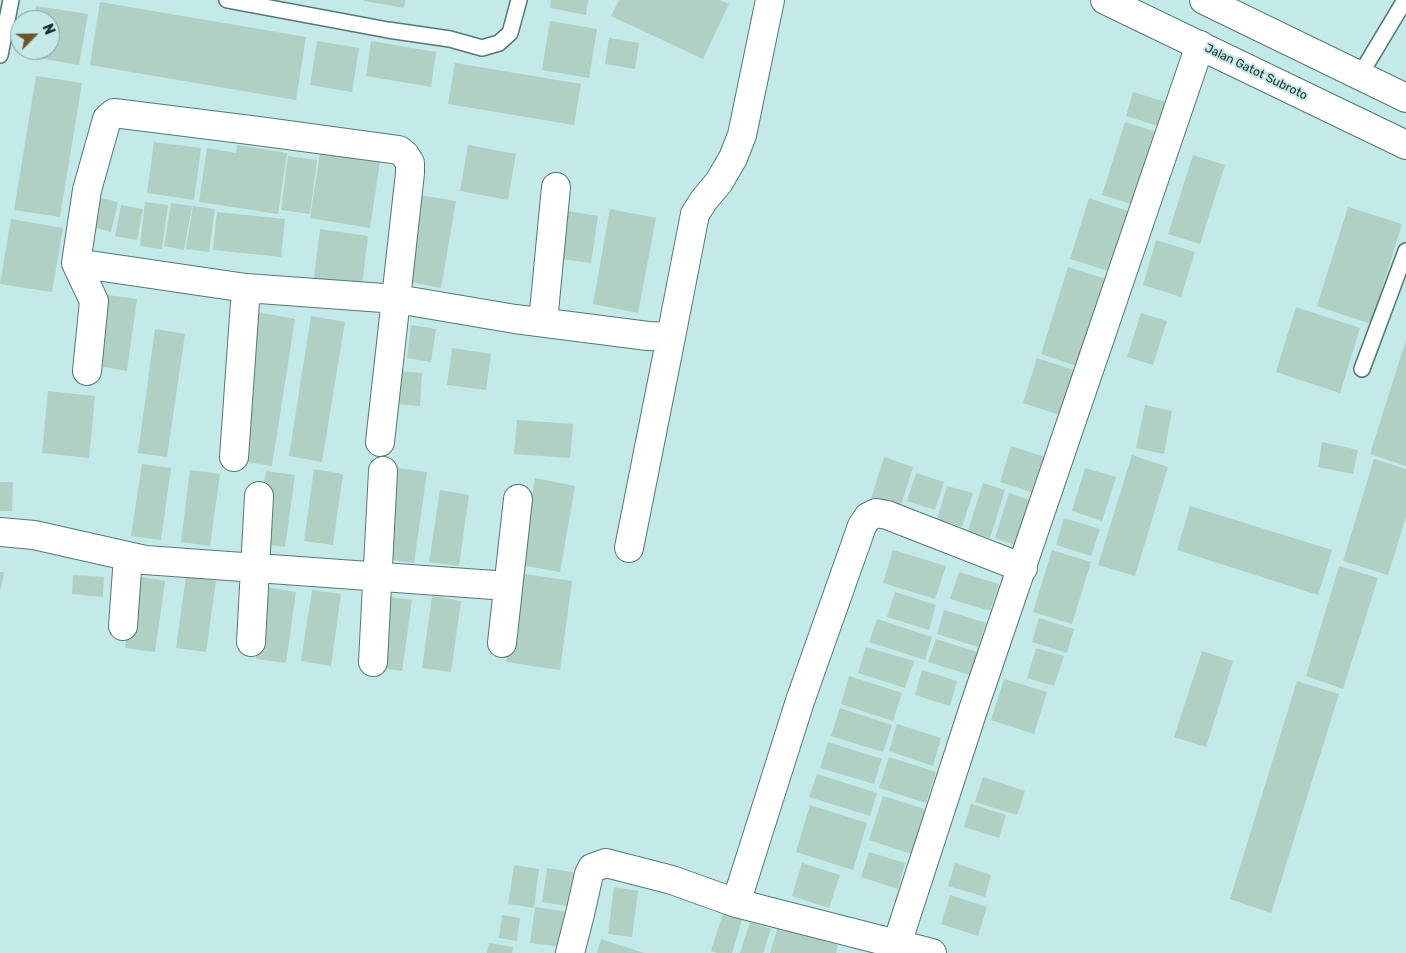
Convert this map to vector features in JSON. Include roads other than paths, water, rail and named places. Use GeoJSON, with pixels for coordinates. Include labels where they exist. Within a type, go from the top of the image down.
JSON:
{"type":"FeatureCollection","features":[{"type":"Feature","properties":{"kind":"street"},"geometry":{"type":"LineString","coordinates":[[629,548],[695,214],[724,174],[742,135],[770,0]]}},
{"type":"Feature","properties":{"kind":"street","name":"Jalan Gatot Subroto"},"geometry":{"type":"LineString","coordinates":[[1105,0],[1406,144]]}},
{"type":"Feature","properties":{"kind":"street"},"geometry":{"type":"LineString","coordinates":[[1204,0],[1406,98]]}},
{"type":"Feature","properties":{"kind":"street"},"geometry":{"type":"LineString","coordinates":[[895,948],[974,707],[1200,45]]}},
{"type":"Feature","properties":{"kind":"street"},"geometry":{"type":"LineString","coordinates":[[87,371],[94,301],[76,263],[87,190],[107,120],[114,113],[399,150],[410,163],[397,300],[380,442]]}},
{"type":"Feature","properties":{"kind":"street"},"geometry":{"type":"LineString","coordinates":[[543,322],[556,187]]}},
{"type":"Feature","properties":{"kind":"street"},"geometry":{"type":"LineString","coordinates":[[76,263],[246,288],[397,300],[515,319],[648,336],[671,337]]}},
{"type":"Feature","properties":{"kind":"street"},"geometry":{"type":"LineString","coordinates":[[234,457],[246,288]]}},
{"type":"Feature","properties":{"kind":"street"},"geometry":{"type":"LineString","coordinates":[[373,662],[384,471]]}},
{"type":"Feature","properties":{"kind":"street"},"geometry":{"type":"LineString","coordinates":[[251,642],[259,496]]}},
{"type":"Feature","properties":{"kind":"street"},"geometry":{"type":"LineString","coordinates":[[502,643],[518,500]]}},
{"type":"Feature","properties":{"kind":"street"},"geometry":{"type":"LineString","coordinates":[[736,903],[800,701],[862,526],[868,517],[876,513],[886,515],[1022,568]]}},
{"type":"Feature","properties":{"kind":"street"},"geometry":{"type":"LineString","coordinates":[[0,532],[34,535],[145,560],[508,586]]}},
{"type":"Feature","properties":{"kind":"street"},"geometry":{"type":"LineString","coordinates":[[123,626],[128,556]]}},
{"type":"Feature","properties":{"kind":"street"},"geometry":{"type":"LineString","coordinates":[[570,953],[588,874],[592,868],[606,863],[672,880],[736,903],[895,948],[932,953]]}},
{"type":"Feature","properties":{"kind":"lane"},"geometry":{"type":"LineString","coordinates":[[0,55],[11,0]]}},
{"type":"Feature","properties":{"kind":"lane"},"geometry":{"type":"LineString","coordinates":[[227,0],[388,30],[450,39],[482,48],[500,43],[510,33],[519,0]]}},
{"type":"Feature","properties":{"kind":"lane"},"geometry":{"type":"LineString","coordinates":[[1360,75],[1405,0]]}},
{"type":"Feature","properties":{"kind":"lane"},"geometry":{"type":"LineString","coordinates":[[1362,370],[1406,251]]}}]}
